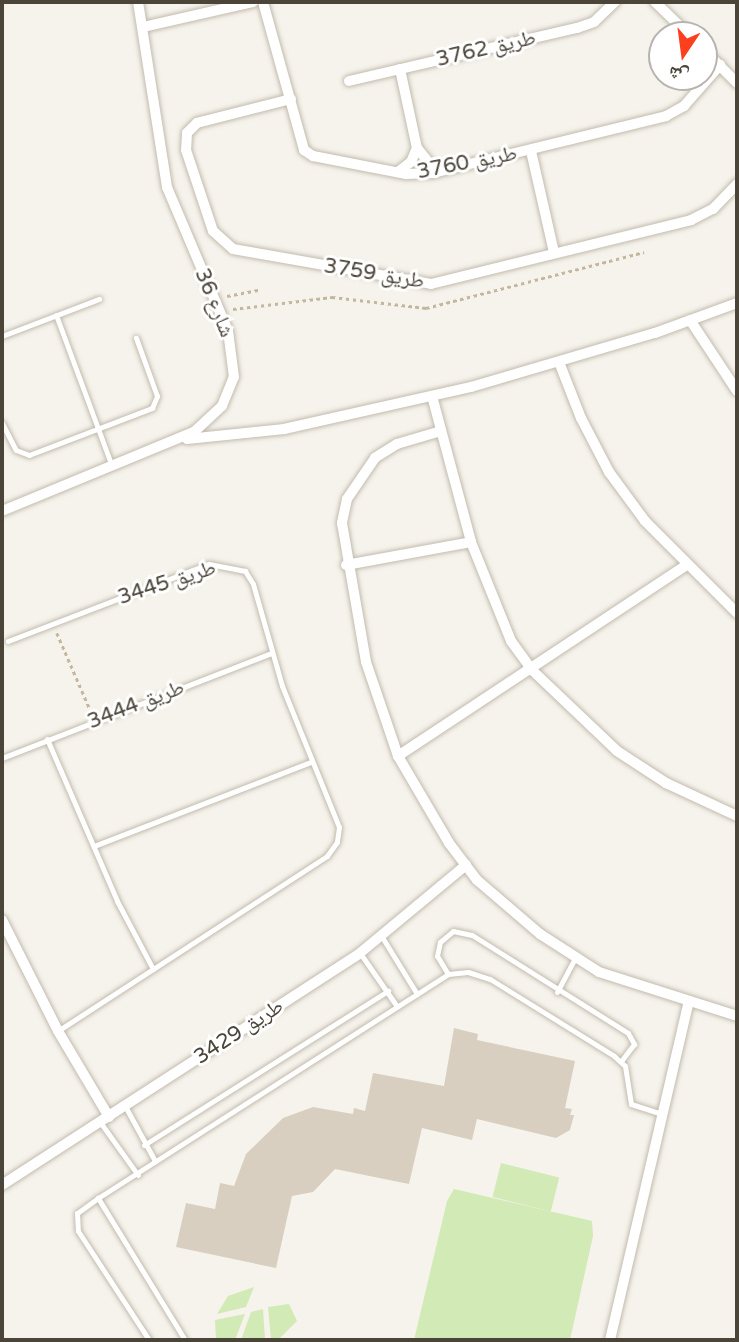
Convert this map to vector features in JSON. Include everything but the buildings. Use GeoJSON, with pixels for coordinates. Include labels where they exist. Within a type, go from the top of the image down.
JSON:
{"type":"FeatureCollection","features":[{"type":"Feature","properties":{"kind":"street","name":"شارع 36"},"geometry":{"type":"LineString","coordinates":[[2,511],[178,439],[216,414],[233,377],[232,344],[167,187],[138,2]]}},
{"type":"Feature","properties":{"kind":"street"},"geometry":{"type":"LineString","coordinates":[[143,27],[253,2]]}},
{"type":"Feature","properties":{"kind":"street","name":"طريق 3760"},"geometry":{"type":"LineString","coordinates":[[263,2],[307,153],[398,172],[444,170],[531,151],[673,113],[720,65]]}},
{"type":"Feature","properties":{"kind":"street","name":"طريق 3762"},"geometry":{"type":"LineString","coordinates":[[349,81],[586,26],[615,2]]}},
{"type":"Feature","properties":{"kind":"street"},"geometry":{"type":"LineString","coordinates":[[655,2],[675,21]]}},
{"type":"Feature","properties":{"kind":"street"},"geometry":{"type":"LineString","coordinates":[[720,65],[737,83]]}},
{"type":"Feature","properties":{"kind":"street"},"geometry":{"type":"LineString","coordinates":[[400,69],[417,148],[430,164],[444,170]]}},
{"type":"Feature","properties":{"kind":"street","name":"طريق 3759"},"geometry":{"type":"LineString","coordinates":[[291,99],[197,123],[187,133],[186,150],[211,225],[226,246],[423,285],[691,220],[713,209],[737,184]]}},
{"type":"Feature","properties":{"kind":"street"},"geometry":{"type":"LineString","coordinates":[[398,172],[411,162],[417,148]]}},
{"type":"Feature","properties":{"kind":"street"},"geometry":{"type":"LineString","coordinates":[[531,151],[554,252]]}},
{"type":"Feature","properties":{"kind":"street"},"geometry":{"type":"LineString","coordinates":[[178,439],[284,429],[432,396],[559,362],[737,303]]}},
{"type":"Feature","properties":{"kind":"street"},"geometry":{"type":"LineString","coordinates":[[690,320],[737,391]]}},
{"type":"Feature","properties":{"kind":"street"},"geometry":{"type":"LineString","coordinates":[[559,362],[581,418],[610,472],[645,521],[737,613]]}},
{"type":"Feature","properties":{"kind":"street"},"geometry":{"type":"LineString","coordinates":[[432,396],[471,542],[497,614],[532,670],[617,751],[666,783],[737,816]]}},
{"type":"Feature","properties":{"kind":"street"},"geometry":{"type":"LineString","coordinates":[[441,431],[397,444],[358,476],[347,499],[342,523],[346,565],[366,662],[398,756],[466,865],[540,934],[599,972],[688,1004],[737,1016]]}},
{"type":"Feature","properties":{"kind":"street"},"geometry":{"type":"LineString","coordinates":[[346,565],[471,542]]}},
{"type":"Feature","properties":{"kind":"street"},"geometry":{"type":"LineString","coordinates":[[398,756],[532,670],[687,565]]}},
{"type":"Feature","properties":{"kind":"street","name":"طريق 3429"},"geometry":{"type":"LineString","coordinates":[[2,1185],[360,953],[466,865]]}},
{"type":"Feature","properties":{"kind":"street"},"geometry":{"type":"LineString","coordinates":[[2,920],[104,1119]]}},
{"type":"Feature","properties":{"kind":"street"},"geometry":{"type":"LineString","coordinates":[[610,1340],[688,1004]]}},
{"type":"Feature","properties":{"kind":"lane"},"geometry":{"type":"LineString","coordinates":[[2,336],[99,299]]}},
{"type":"Feature","properties":{"kind":"lane"},"geometry":{"type":"LineString","coordinates":[[56,315],[100,427],[112,466]]}},
{"type":"Feature","properties":{"kind":"lane"},"geometry":{"type":"LineString","coordinates":[[2,423],[16,450],[29,455],[156,403],[136,338]]}},
{"type":"Feature","properties":{"kind":"lane","name":"طريق 3445"},"geometry":{"type":"LineString","coordinates":[[8,641],[209,564],[224,564],[244,571],[253,584],[271,653],[311,762],[337,813],[333,850],[153,969]]}},
{"type":"Feature","properties":{"kind":"lane","name":"طريق 3444"},"geometry":{"type":"LineString","coordinates":[[2,758],[271,653]]}},
{"type":"Feature","properties":{"kind":"lane"},"geometry":{"type":"LineString","coordinates":[[47,739],[94,846],[153,969],[58,1031]]}},
{"type":"Feature","properties":{"kind":"lane"},"geometry":{"type":"LineString","coordinates":[[94,846],[311,762]]}},
{"type":"Feature","properties":{"kind":"lane"},"geometry":{"type":"LineString","coordinates":[[448,974],[439,962],[438,947],[448,932],[463,932],[628,1033],[634,1044],[621,1061]]}},
{"type":"Feature","properties":{"kind":"lane"},"geometry":{"type":"LineString","coordinates":[[382,937],[417,994]]}},
{"type":"Feature","properties":{"kind":"lane"},"geometry":{"type":"LineString","coordinates":[[360,953],[396,1005]]}},
{"type":"Feature","properties":{"kind":"lane"},"geometry":{"type":"LineString","coordinates":[[557,992],[576,957]]}},
{"type":"Feature","properties":{"kind":"lane"},"geometry":{"type":"LineString","coordinates":[[149,1340],[78,1231],[77,1213],[396,1005],[448,974],[468,972],[490,978],[621,1061],[631,1104],[662,1114]]}},
{"type":"Feature","properties":{"kind":"lane"},"geometry":{"type":"LineString","coordinates":[[144,1146],[388,991]]}},
{"type":"Feature","properties":{"kind":"lane"},"geometry":{"type":"LineString","coordinates":[[125,1106],[144,1146],[155,1161]]}},
{"type":"Feature","properties":{"kind":"lane"},"geometry":{"type":"LineString","coordinates":[[104,1119],[138,1175]]}},
{"type":"Feature","properties":{"kind":"lane"},"geometry":{"type":"LineString","coordinates":[[98,1198],[186,1340]]}},
{"type":"Feature","properties":{"kind":"path"},"geometry":{"type":"LineString","coordinates":[[214,299],[259,290]]}},
{"type":"Feature","properties":{"kind":"path"},"geometry":{"type":"LineString","coordinates":[[53,624],[94,721]]}},
{"type":"Feature","properties":{"kind":"green space"},"geometry":{"type":"Polygon","coordinates":[[[501,1163],[559,1178],[551,1211],[493,1197],[501,1163]]]}},
{"type":"Feature","properties":{"kind":"green space"},"geometry":{"type":"Polygon","coordinates":[[[454,1189],[592,1221],[593,1236],[570,1340],[414,1340],[447,1201],[454,1189]]]}},
{"type":"Feature","properties":{"kind":"green space"},"geometry":{"type":"Polygon","coordinates":[[[254,1287],[246,1307],[217,1314],[228,1296],[254,1287]]]}},
{"type":"Feature","properties":{"kind":"green space"},"geometry":{"type":"Polygon","coordinates":[[[289,1304],[297,1321],[278,1340],[271,1340],[268,1307],[289,1304]]]}},
{"type":"Feature","properties":{"kind":"green space"},"geometry":{"type":"Polygon","coordinates":[[[263,1309],[265,1340],[241,1340],[251,1312],[263,1309]]]}},
{"type":"Feature","properties":{"kind":"green space"},"geometry":{"type":"Polygon","coordinates":[[[245,1314],[235,1340],[216,1340],[215,1320],[245,1314]]]}}]}
